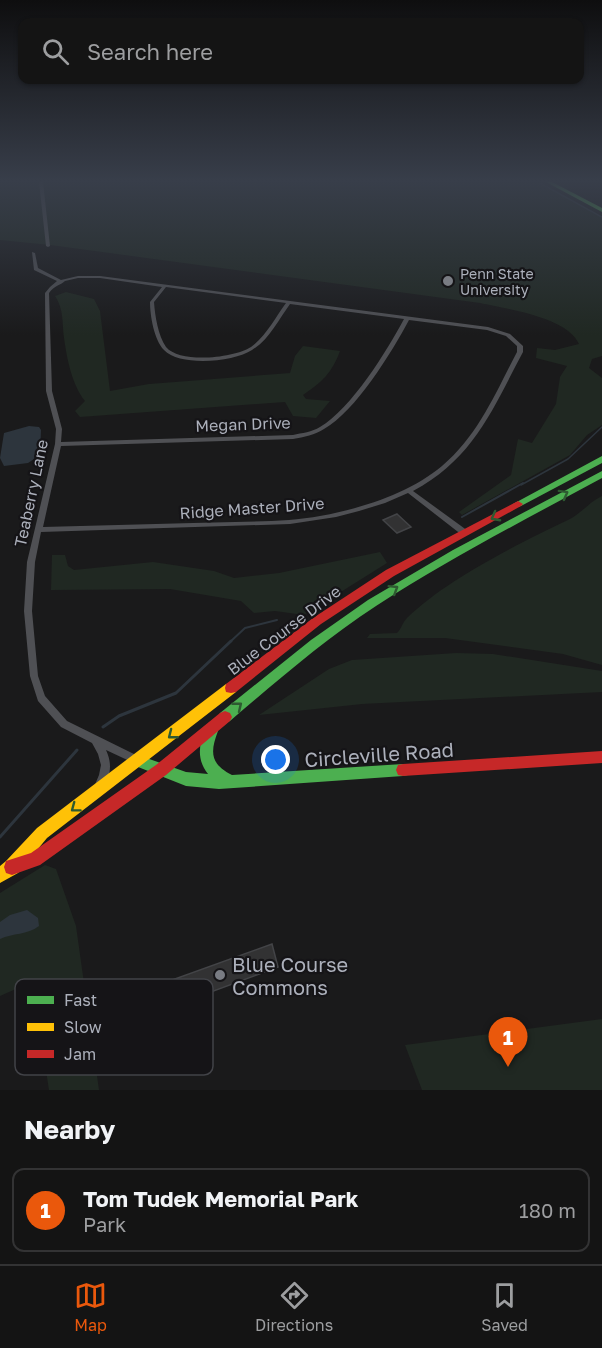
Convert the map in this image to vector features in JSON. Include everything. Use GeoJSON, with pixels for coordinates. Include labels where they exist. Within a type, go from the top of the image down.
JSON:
{"type":"FeatureCollection","features":[{"type":"Feature","properties":{"kind":"main road","name":"Blue Course Drive"},"geometry":{"type":"LineString","coordinates":[[0,875],[12,867],[42,832],[138,761],[317,621],[390,573],[602,459]]}},
{"type":"Feature","properties":{"kind":"main road","name":"Blue Course Drive"},"geometry":{"type":"LineString","coordinates":[[12,867],[35,860],[161,770],[320,640],[386,594],[602,474]]}},
{"type":"Feature","properties":{"kind":"main road"},"geometry":{"type":"LineString","coordinates":[[213,726],[205,746],[207,764],[217,775],[237,782]]}},
{"type":"Feature","properties":{"kind":"main road","name":"Circleville Road"},"geometry":{"type":"LineString","coordinates":[[138,761],[201,782],[237,782],[602,756]]}},
{"type":"Feature","properties":{"kind":"street"},"geometry":{"type":"LineString","coordinates":[[47,233],[48,246]]}},
{"type":"Feature","properties":{"kind":"street"},"geometry":{"type":"LineString","coordinates":[[33,253],[37,270],[62,282],[96,276],[407,318]]}},
{"type":"Feature","properties":{"kind":"street","name":"Teaberry Lane"},"geometry":{"type":"LineString","coordinates":[[62,282],[47,293],[49,391],[58,420],[58,444],[31,562],[28,611],[36,686],[55,717],[77,733],[138,761]]}},
{"type":"Feature","properties":{"kind":"street"},"geometry":{"type":"LineString","coordinates":[[165,286],[152,302],[163,344],[168,351],[188,358],[230,356],[249,351],[289,302]]}},
{"type":"Feature","properties":{"kind":"street","name":"Megan Drive"},"geometry":{"type":"LineString","coordinates":[[58,444],[293,437],[316,431],[332,422],[390,353],[407,318]]}},
{"type":"Feature","properties":{"kind":"street","name":"Ridge Master Drive"},"geometry":{"type":"LineString","coordinates":[[38,530],[290,522],[348,512],[408,490],[445,468],[460,453],[481,422],[520,349],[512,338],[493,330],[407,318]]}},
{"type":"Feature","properties":{"kind":"street"},"geometry":{"type":"LineString","coordinates":[[408,490],[465,533]]}},
{"type":"Feature","properties":{"kind":"street"},"geometry":{"type":"LineString","coordinates":[[96,742],[103,752],[106,767],[96,793]]}},
{"type":"Feature","properties":{"kind":"shaded area"},"geometry":{"type":"Polygon","coordinates":[[[0,233],[602,233],[602,356],[592,359],[589,368],[602,378],[602,425],[587,435],[570,455],[462,515],[459,512],[511,475],[518,439],[532,443],[556,404],[560,377],[567,366],[536,358],[537,348],[555,350],[579,344],[562,327],[520,311],[480,303],[0,240],[0,233]]]}},
{"type":"Feature","properties":{"kind":"shaded area"},"geometry":{"type":"Polygon","coordinates":[[[66,292],[94,299],[100,311],[110,391],[149,384],[290,373],[295,356],[303,346],[340,351],[326,376],[303,395],[306,399],[330,401],[316,418],[293,416],[285,402],[80,417],[75,411],[85,401],[80,395],[71,371],[65,346],[61,311],[55,296],[66,292]]]}},
{"type":"Feature","properties":{"kind":"shaded area"},"geometry":{"type":"Polygon","coordinates":[[[29,426],[39,427],[41,430],[40,455],[28,463],[4,466],[0,458],[4,433],[29,426]]]}},
{"type":"Feature","properties":{"kind":"shaded area"},"geometry":{"type":"Polygon","coordinates":[[[602,496],[602,665],[563,654],[445,638],[367,638],[370,634],[397,633],[407,618],[462,576],[573,517],[602,496]]]}},
{"type":"Feature","properties":{"kind":"shaded area"},"geometry":{"type":"Polygon","coordinates":[[[380,552],[387,563],[304,615],[275,611],[254,613],[241,601],[170,589],[51,590],[52,555],[65,555],[68,566],[74,570],[153,562],[214,571],[234,578],[279,573],[380,552]]]}},
{"type":"Feature","properties":{"kind":"shaded area"},"geometry":{"type":"Polygon","coordinates":[[[456,653],[493,654],[602,671],[602,692],[362,704],[259,715],[329,669],[352,660],[456,653]]]}},
{"type":"Feature","properties":{"kind":"shaded area"},"geometry":{"type":"Polygon","coordinates":[[[45,865],[56,869],[76,926],[83,979],[15,979],[15,989],[0,996],[0,893],[45,865]]]}},
{"type":"Feature","properties":{"kind":"shaded area"},"geometry":{"type":"Polygon","coordinates":[[[27,910],[38,918],[39,926],[30,931],[0,939],[0,922],[10,915],[27,910]]]}},
{"type":"Feature","properties":{"kind":"shaded area"},"geometry":{"type":"Polygon","coordinates":[[[602,1019],[602,1090],[422,1090],[405,1045],[602,1019]]]}},
{"type":"Feature","properties":{"kind":"shaded area"},"geometry":{"type":"Polygon","coordinates":[[[47,1075],[97,1075],[99,1090],[49,1090],[47,1075]]]}},
{"type":"Feature","properties":{"kind":"building"},"geometry":{"type":"Polygon","coordinates":[[[397,514],[411,527],[397,533],[383,520],[397,514]]]}},
{"type":"Feature","properties":{"kind":"building","name":"Blue Course Commons"},"geometry":{"type":"Polygon","coordinates":[[[272,944],[278,967],[213,991],[213,979],[175,979],[272,944]]]}},
{"type":"Feature","properties":{"kind":"waterway"},"geometry":{"type":"LineString","coordinates":[[521,485],[568,459],[602,427]]}},
{"type":"Feature","properties":{"kind":"waterway"},"geometry":{"type":"LineString","coordinates":[[462,517],[523,483]]}},
{"type":"Feature","properties":{"kind":"waterway"},"geometry":{"type":"LineString","coordinates":[[230,642],[245,628],[277,620]]}},
{"type":"Feature","properties":{"kind":"waterway"},"geometry":{"type":"LineString","coordinates":[[103,727],[119,716],[176,693],[231,641]]}},
{"type":"Feature","properties":{"kind":"waterway"},"geometry":{"type":"LineString","coordinates":[[0,837],[77,750]]}},
{"type":"Feature","properties":{"kind":"traffic: fast"},"geometry":{"type":"LineString","coordinates":[[518,504],[602,459]]}},
{"type":"Feature","properties":{"kind":"traffic: fast"},"geometry":{"type":"LineString","coordinates":[[225,717],[315,644],[372,603],[457,553],[602,474]]}},
{"type":"Feature","properties":{"kind":"traffic: fast"},"geometry":{"type":"LineString","coordinates":[[211,731],[206,747],[207,760],[214,771],[228,780]]}},
{"type":"Feature","properties":{"kind":"traffic: fast"},"geometry":{"type":"LineString","coordinates":[[138,761],[186,779],[219,782],[403,770]]}},
{"type":"Feature","properties":{"kind":"traffic: slow"},"geometry":{"type":"LineString","coordinates":[[0,875],[12,867],[42,833],[231,688]]}},
{"type":"Feature","properties":{"kind":"traffic: jam"},"geometry":{"type":"LineString","coordinates":[[231,688],[317,621],[390,573],[518,504]]}},
{"type":"Feature","properties":{"kind":"traffic: jam"},"geometry":{"type":"LineString","coordinates":[[12,867],[35,860],[161,770],[225,717]]}},
{"type":"Feature","properties":{"kind":"traffic: jam"},"geometry":{"type":"LineString","coordinates":[[403,770],[602,757]]}},
{"type":"Feature","properties":{"kind":"place","name":"Penn State University"},"geometry":{"type":"Point","coordinates":[448,281]}},
{"type":"Feature","properties":{"kind":"place","name":"Blue Course Commons"},"geometry":{"type":"Point","coordinates":[220,975]}},
{"type":"Feature","properties":{"kind":"place","name":"Tom Tudek Memorial Park"},"geometry":{"type":"Point","coordinates":[508,1067]}}]}
